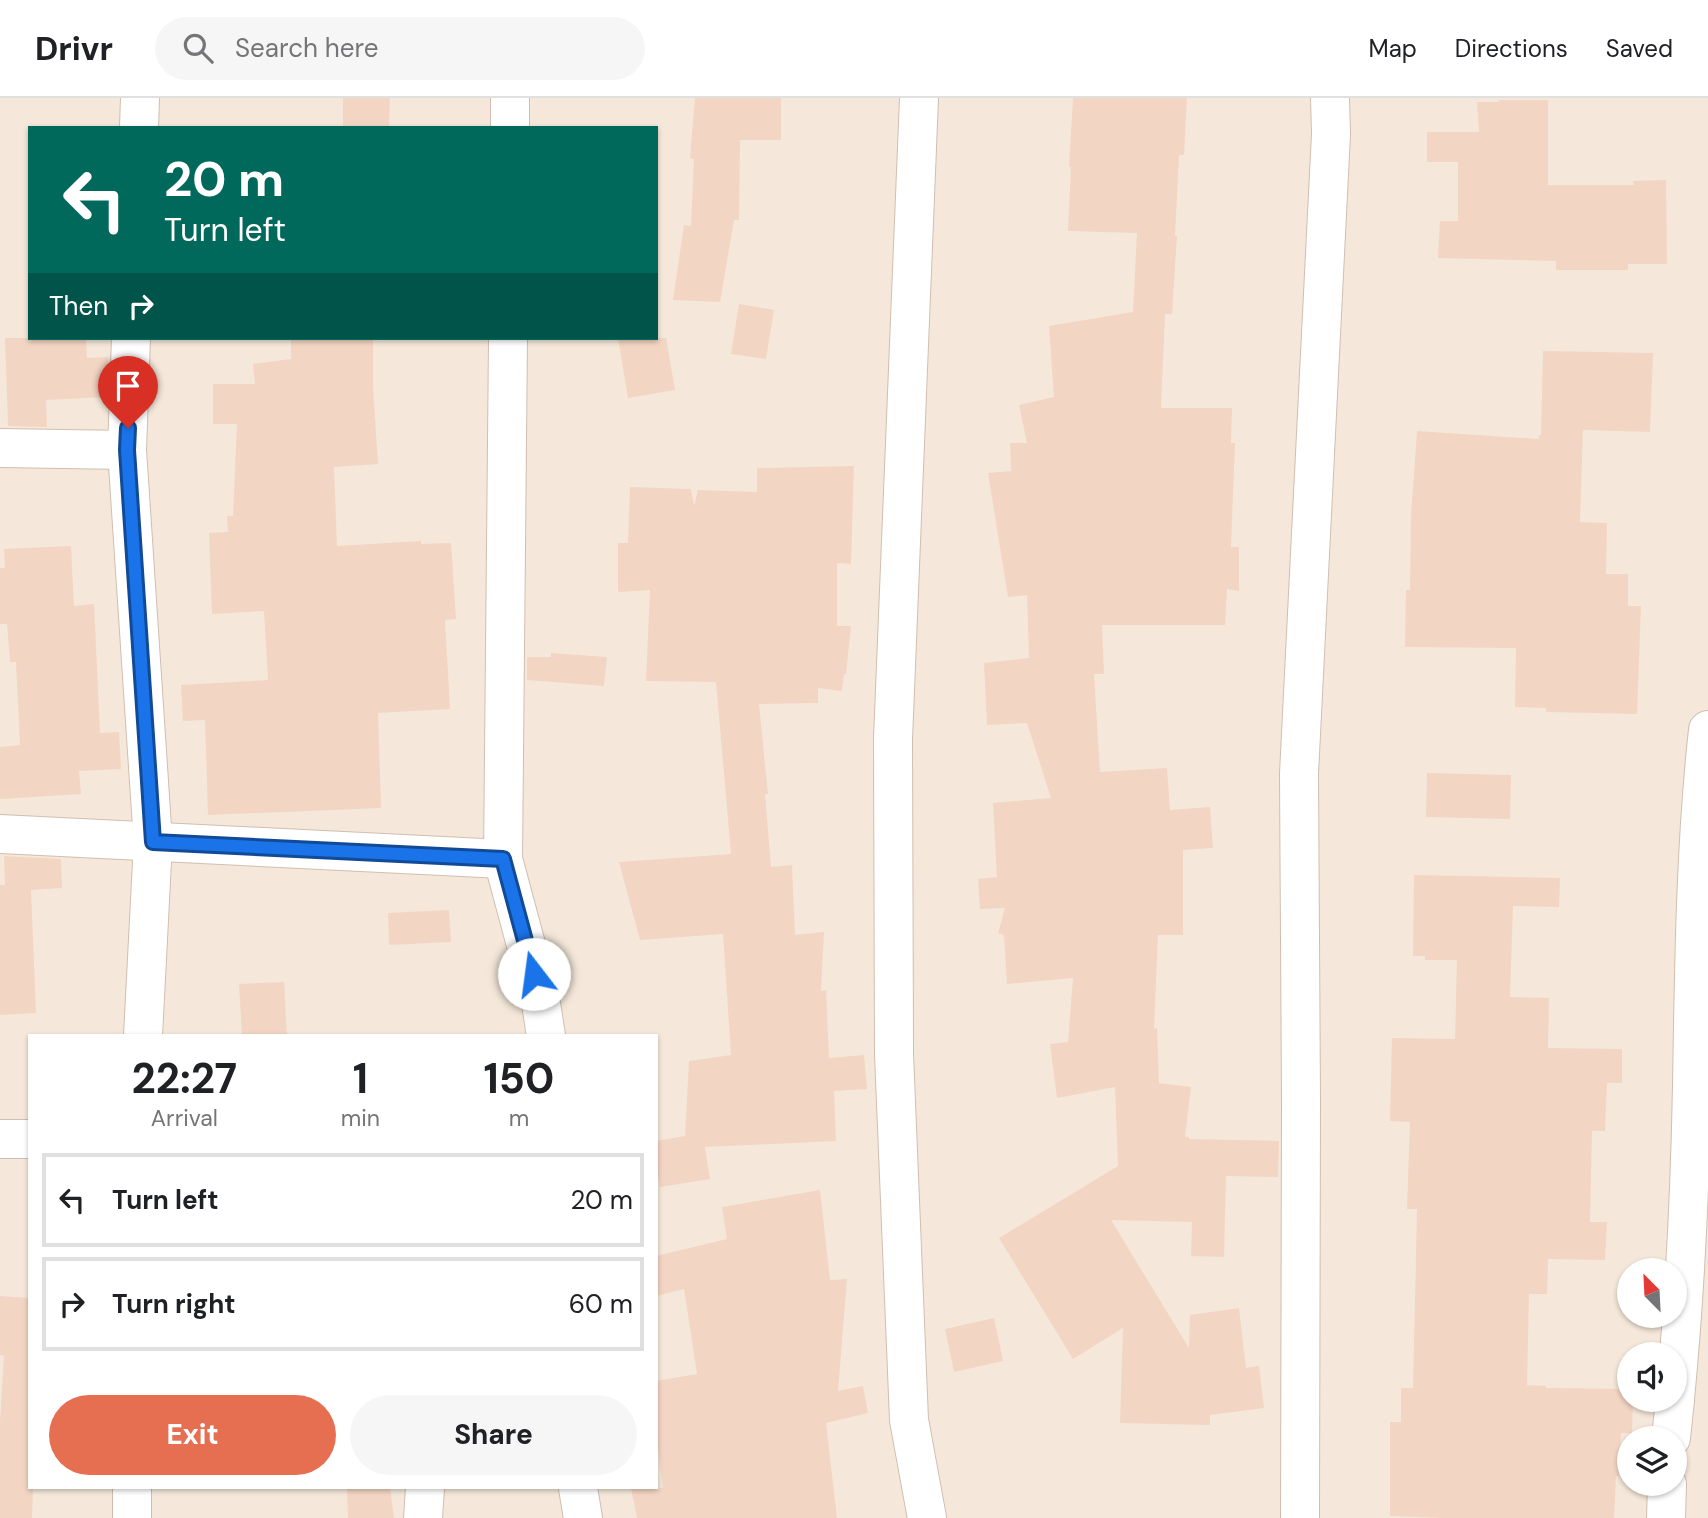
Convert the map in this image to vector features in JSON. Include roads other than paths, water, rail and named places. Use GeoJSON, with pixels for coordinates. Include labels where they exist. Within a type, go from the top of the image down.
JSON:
{"type":"FeatureCollection","features":[{"type":"Feature","properties":{"kind":"street"},"geometry":{"type":"LineString","coordinates":[[139,126],[140,98]]}},
{"type":"Feature","properties":{"kind":"street"},"geometry":{"type":"LineString","coordinates":[[509,126],[510,98]]}},
{"type":"Feature","properties":{"kind":"street"},"geometry":{"type":"LineString","coordinates":[[919,98],[893,739],[894,1040],[909,1420],[928,1518]]}},
{"type":"Feature","properties":{"kind":"street"},"geometry":{"type":"LineString","coordinates":[[1300,1518],[1299,774],[1331,134],[1330,98]]}},
{"type":"Feature","properties":{"kind":"street"},"geometry":{"type":"LineString","coordinates":[[131,340],[127,450],[153,842],[143,1034]]}},
{"type":"Feature","properties":{"kind":"street"},"geometry":{"type":"LineString","coordinates":[[508,340],[503,859],[540,997],[546,1034]]}},
{"type":"Feature","properties":{"kind":"street"},"geometry":{"type":"LineString","coordinates":[[0,448],[127,450]]}},
{"type":"Feature","properties":{"kind":"street"},"geometry":{"type":"LineString","coordinates":[[1680,1342],[1692,1089],[1693,955],[1708,730]]}},
{"type":"Feature","properties":{"kind":"street"},"geometry":{"type":"LineString","coordinates":[[0,834],[503,859]]}},
{"type":"Feature","properties":{"kind":"street"},"geometry":{"type":"LineString","coordinates":[[0,1139],[28,1139]]}},
{"type":"Feature","properties":{"kind":"street"},"geometry":{"type":"LineString","coordinates":[[132,1489],[132,1518]]}},
{"type":"Feature","properties":{"kind":"street"},"geometry":{"type":"LineString","coordinates":[[423,1518],[425,1489]]}},
{"type":"Feature","properties":{"kind":"street"},"geometry":{"type":"LineString","coordinates":[[578,1489],[583,1518]]}},
{"type":"Feature","properties":{"kind":"street"},"geometry":{"type":"LineString","coordinates":[[1666,1518],[1667,1496]]}}]}
